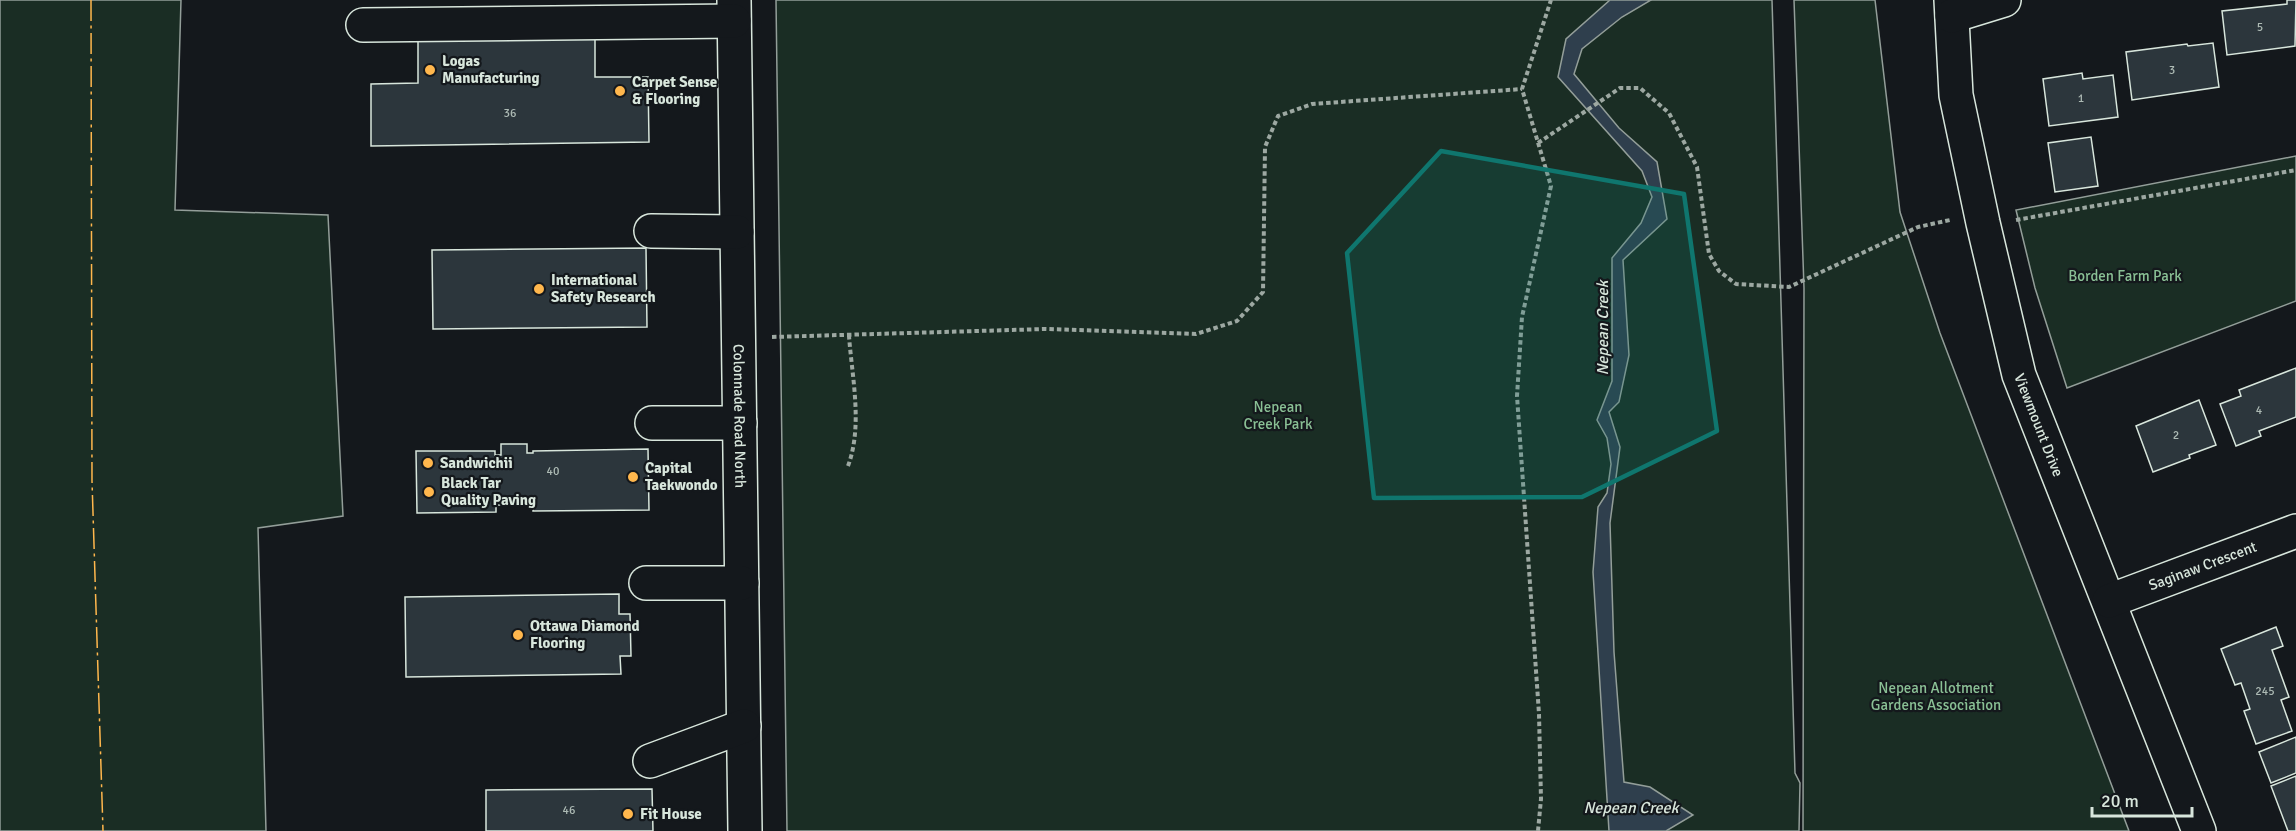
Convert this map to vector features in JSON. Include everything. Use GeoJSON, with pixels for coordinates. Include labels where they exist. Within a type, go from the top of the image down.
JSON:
{"type":"FeatureCollection","features":[{"type":"Feature","properties":{"kind":"street"},"geometry":{"type":"LineString","coordinates":[[1952,8],[2004,0]]}},
{"type":"Feature","properties":{"kind":"street","name":"Viewmount Drive"},"geometry":{"type":"LineString","coordinates":[[1952,8],[1956,95],[2019,375],[2199,831]]}},
{"type":"Feature","properties":{"kind":"street"},"geometry":{"type":"LineString","coordinates":[[363,25],[734,11]]}},
{"type":"Feature","properties":{"kind":"street","name":"Colonnade Road North"},"geometry":{"type":"LineString","coordinates":[[734,11],[745,831]]}},
{"type":"Feature","properties":{"kind":"street"},"geometry":{"type":"LineString","coordinates":[[651,231],[736,232]]}},
{"type":"Feature","properties":{"kind":"street"},"geometry":{"type":"LineString","coordinates":[[652,423],[740,423]]}},
{"type":"Feature","properties":{"kind":"street","name":"Saginaw Crescent"},"geometry":{"type":"LineString","coordinates":[[2109,601],[2296,531]]}},
{"type":"Feature","properties":{"kind":"street"},"geometry":{"type":"LineString","coordinates":[[646,583],[742,583]]}},
{"type":"Feature","properties":{"kind":"street"},"geometry":{"type":"LineString","coordinates":[[650,761],[744,726]]}},
{"type":"Feature","properties":{"kind":"path"},"geometry":{"type":"LineString","coordinates":[[1538,831],[1541,799],[1539,714],[1517,396],[1522,317],[1551,186],[1522,89],[1551,0]]}},
{"type":"Feature","properties":{"kind":"path"},"geometry":{"type":"LineString","coordinates":[[1538,142],[1620,88],[1640,88],[1669,113],[1697,167],[1709,254],[1719,271],[1736,284],[1790,287],[1918,227],[1981,213]]}},
{"type":"Feature","properties":{"kind":"path"},"geometry":{"type":"LineString","coordinates":[[738,338],[1046,329],[1196,334],[1238,321],[1263,292],[1265,147],[1278,116],[1312,104],[1522,89]]}},
{"type":"Feature","properties":{"kind":"path"},"geometry":{"type":"LineString","coordinates":[[2035,218],[2296,170]]}},
{"type":"Feature","properties":{"kind":"path"},"geometry":{"type":"LineString","coordinates":[[848,466],[856,431],[849,336]]}},
{"type":"Feature","properties":{"kind":"highlighted area"},"geometry":{"type":"Polygon","coordinates":[[[1441,151],[1684,194],[1717,431],[1582,497],[1374,498],[1347,253],[1441,151]]]}},
{"type":"Feature","properties":{"kind":"green space"},"geometry":{"type":"Polygon","coordinates":[[[0,0],[181,0],[175,210],[328,215],[343,516],[258,528],[266,831],[0,831],[0,0]]]}},
{"type":"Feature","properties":{"kind":"green space","name":"Nepean Creek Park"},"geometry":{"type":"Polygon","coordinates":[[[776,0],[1772,0],[1795,773],[1800,783],[1799,831],[787,831],[776,0]]]}},
{"type":"Feature","properties":{"kind":"green space","name":"Nepean Allotment Gardens Association"},"geometry":{"type":"Polygon","coordinates":[[[1794,0],[1875,0],[1900,212],[1940,333],[2129,831],[1803,831],[1804,288],[1794,0]]]}},
{"type":"Feature","properties":{"kind":"green space","name":"Borden Farm Park"},"geometry":{"type":"Polygon","coordinates":[[[2296,156],[2296,301],[2067,388],[2035,288],[2016,210],[2296,156]]]}},
{"type":"Feature","properties":{"kind":"water","name":"Nepean Creek"},"geometry":{"type":"Polygon","coordinates":[[[1610,0],[1651,0],[1622,17],[1582,49],[1574,74],[1619,128],[1657,162],[1667,219],[1623,260],[1629,355],[1619,402],[1609,412],[1620,447],[1610,523],[1614,652],[1624,782],[1650,787],[1693,815],[1666,831],[1609,831],[1593,572],[1598,507],[1607,493],[1611,464],[1607,438],[1597,420],[1612,381],[1612,258],[1641,223],[1652,197],[1642,171],[1558,77],[1566,39],[1610,0]]]}},
{"type":"Feature","properties":{"kind":"building"},"geometry":{"type":"Polygon","coordinates":[[[2287,0],[2296,0],[2295,46],[2227,55],[2222,11],[2287,4],[2287,0]]]}},
{"type":"Feature","properties":{"kind":"building"},"geometry":{"type":"Polygon","coordinates":[[[595,38],[595,77],[648,77],[649,142],[371,146],[371,84],[418,83],[418,40],[595,38]]]}},
{"type":"Feature","properties":{"kind":"building"},"geometry":{"type":"Polygon","coordinates":[[[2213,43],[2219,87],[2132,100],[2126,52],[2213,43]]]}},
{"type":"Feature","properties":{"kind":"building"},"geometry":{"type":"Polygon","coordinates":[[[2082,73],[2083,79],[2113,75],[2118,117],[2049,126],[2043,79],[2082,73]]]}},
{"type":"Feature","properties":{"kind":"building"},"geometry":{"type":"Polygon","coordinates":[[[2091,137],[2098,186],[2055,192],[2048,143],[2091,137]]]}},
{"type":"Feature","properties":{"kind":"building","name":"International Safety Research"},"geometry":{"type":"Polygon","coordinates":[[[646,248],[647,327],[433,329],[432,250],[646,248]]]}},
{"type":"Feature","properties":{"kind":"building"},"geometry":{"type":"Polygon","coordinates":[[[2296,368],[2296,417],[2259,431],[2261,436],[2236,446],[2220,404],[2241,396],[2239,390],[2296,368]]]}},
{"type":"Feature","properties":{"kind":"building"},"geometry":{"type":"Polygon","coordinates":[[[2199,400],[2216,445],[2153,472],[2136,426],[2199,400]]]}},
{"type":"Feature","properties":{"kind":"building"},"geometry":{"type":"Polygon","coordinates":[[[501,444],[527,444],[527,453],[533,453],[533,451],[648,449],[649,510],[533,511],[533,503],[509,503],[509,505],[496,505],[496,512],[417,513],[416,451],[495,451],[495,455],[501,455],[501,444]]]}},
{"type":"Feature","properties":{"kind":"building","name":"Ottawa Diamond Flooring"},"geometry":{"type":"Polygon","coordinates":[[[619,594],[619,614],[630,614],[631,656],[620,656],[621,674],[406,677],[405,597],[619,594]]]}},
{"type":"Feature","properties":{"kind":"building"},"geometry":{"type":"Polygon","coordinates":[[[2276,627],[2283,646],[2272,650],[2289,697],[2281,700],[2292,731],[2256,744],[2244,711],[2250,709],[2241,683],[2235,685],[2221,649],[2276,627]]]}},
{"type":"Feature","properties":{"kind":"building"},"geometry":{"type":"Polygon","coordinates":[[[2296,737],[2296,773],[2271,783],[2259,752],[2296,737]]]}},
{"type":"Feature","properties":{"kind":"building"},"geometry":{"type":"Polygon","coordinates":[[[2296,776],[2296,831],[2288,831],[2271,786],[2296,776]]]}},
{"type":"Feature","properties":{"kind":"building"},"geometry":{"type":"Polygon","coordinates":[[[652,789],[653,831],[486,831],[486,790],[652,789]]]}},
{"type":"Feature","properties":{"kind":"power"},"geometry":{"type":"LineString","coordinates":[[91,0],[92,481],[103,831]]}},
{"type":"Feature","properties":{"kind":"place","name":"Logas Manufacturing"},"geometry":{"type":"Point","coordinates":[430,70]}},
{"type":"Feature","properties":{"kind":"place","name":"Carpet Sense & Flooring"},"geometry":{"type":"Point","coordinates":[620,91]}},
{"type":"Feature","properties":{"kind":"place","name":"International Safety Research"},"geometry":{"type":"Point","coordinates":[539,289]}},
{"type":"Feature","properties":{"kind":"place","name":"Sandwichii"},"geometry":{"type":"Point","coordinates":[428,463]}},
{"type":"Feature","properties":{"kind":"place","name":"Capital Taekwondo"},"geometry":{"type":"Point","coordinates":[633,477]}},
{"type":"Feature","properties":{"kind":"place","name":"Black Tar Quality Paving"},"geometry":{"type":"Point","coordinates":[429,492]}},
{"type":"Feature","properties":{"kind":"place","name":"Ottawa Diamond Flooring"},"geometry":{"type":"Point","coordinates":[518,635]}},
{"type":"Feature","properties":{"kind":"place","name":"Fit House"},"geometry":{"type":"Point","coordinates":[628,814]}}]}
